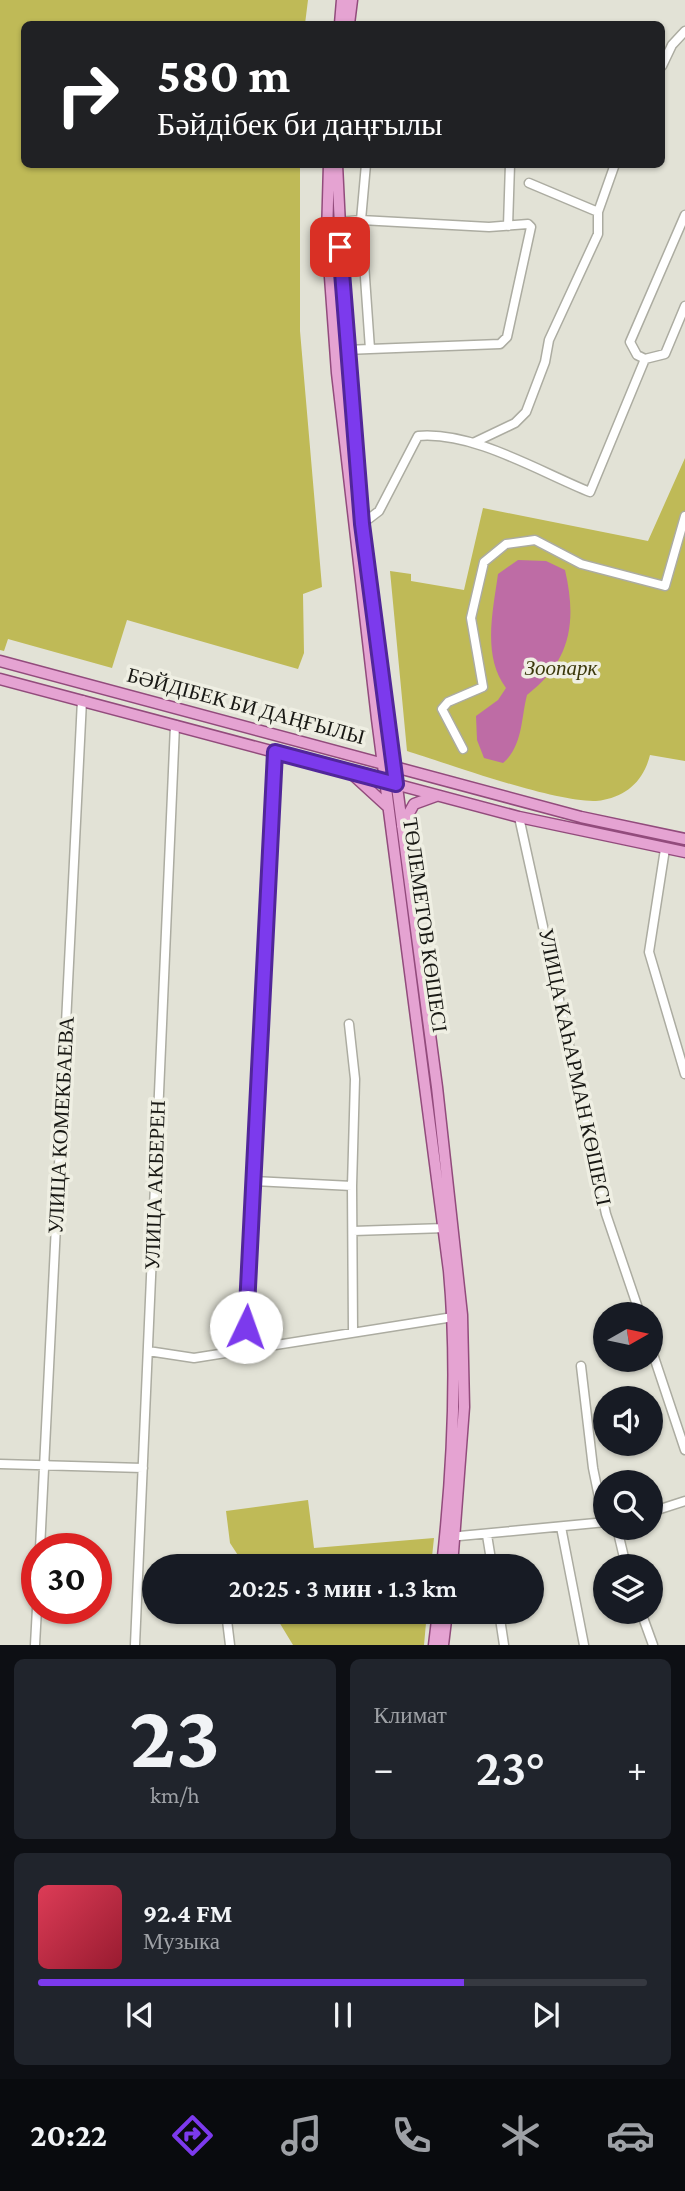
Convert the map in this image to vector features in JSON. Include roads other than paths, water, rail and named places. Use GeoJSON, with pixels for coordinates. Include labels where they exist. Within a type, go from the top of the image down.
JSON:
{"type":"FeatureCollection","features":[{"type":"Feature","properties":{"kind":"main road"},"geometry":{"type":"LineString","coordinates":[[340,21],[342,0]]}},
{"type":"Feature","properties":{"kind":"main road"},"geometry":{"type":"LineString","coordinates":[[349,21],[352,0]]}},
{"type":"Feature","properties":{"kind":"main road","name":"ТӨЛЕМЕТОВ КӨШЕСІ"},"geometry":{"type":"LineString","coordinates":[[328,168],[330,298],[385,780],[446,1228],[453,1317],[451,1554]]}},
{"type":"Feature","properties":{"kind":"main road","name":"ТӨЛЕМЕТОВ КӨШЕСІ"},"geometry":{"type":"LineString","coordinates":[[337,168],[346,350],[362,524],[439,1101],[462,1315],[464,1407],[450,1536],[445,1554]]}},
{"type":"Feature","properties":{"kind":"main road","name":"БӘЙДІБЕК БИ ДАҢҒЫЛЫ"},"geometry":{"type":"LineString","coordinates":[[0,661],[580,817],[685,839]]}},
{"type":"Feature","properties":{"kind":"main road","name":"БӘЙДІБЕК БИ ДАҢҒЫЛЫ"},"geometry":{"type":"LineString","coordinates":[[0,679],[519,817],[685,852]]}},
{"type":"Feature","properties":{"kind":"main road"},"geometry":{"type":"LineString","coordinates":[[218,737],[222,720]]}},
{"type":"Feature","properties":{"kind":"main road"},"geometry":{"type":"LineString","coordinates":[[349,771],[389,807]]}},
{"type":"Feature","properties":{"kind":"main road"},"geometry":{"type":"LineString","coordinates":[[402,826],[414,804],[438,795]]}},
{"type":"Feature","properties":{"kind":"main road"},"geometry":{"type":"LineString","coordinates":[[434,1645],[437,1624]]}},
{"type":"Feature","properties":{"kind":"main road"},"geometry":{"type":"LineString","coordinates":[[443,1645],[446,1624]]}},
{"type":"Feature","properties":{"kind":"street"},"geometry":{"type":"LineString","coordinates":[[665,60],[672,45],[685,31]]}},
{"type":"Feature","properties":{"kind":"street"},"geometry":{"type":"LineString","coordinates":[[366,168],[361,220],[370,349]]}},
{"type":"Feature","properties":{"kind":"street"},"geometry":{"type":"LineString","coordinates":[[508,226],[510,168]]}},
{"type":"Feature","properties":{"kind":"street"},"geometry":{"type":"LineString","coordinates":[[473,443],[515,423],[526,412],[545,362],[550,340],[598,234],[597,212],[614,168]]}},
{"type":"Feature","properties":{"kind":"street"},"geometry":{"type":"LineString","coordinates":[[529,183],[597,212]]}},
{"type":"Feature","properties":{"kind":"street"},"geometry":{"type":"LineString","coordinates":[[685,215],[630,342],[637,355],[645,359],[665,354],[685,306]]}},
{"type":"Feature","properties":{"kind":"street"},"geometry":{"type":"LineString","coordinates":[[338,222],[361,220],[508,226],[528,223],[531,227],[507,337],[500,344],[346,350]]}},
{"type":"Feature","properties":{"kind":"street"},"geometry":{"type":"LineString","coordinates":[[362,524],[379,511],[418,436],[434,434],[473,443],[590,492],[645,359]]}},
{"type":"Feature","properties":{"kind":"street"},"geometry":{"type":"LineString","coordinates":[[463,750],[442,709],[448,702],[483,687],[471,618],[484,562],[506,544],[535,540],[582,564],[665,586],[685,516]]}},
{"type":"Feature","properties":{"kind":"street","name":"УЛИЦА КОМЕКБАЕВА"},"geometry":{"type":"LineString","coordinates":[[41,1533],[82,700]]}},
{"type":"Feature","properties":{"kind":"street","name":"УЛИЦА АКБЕРЕН"},"geometry":{"type":"LineString","coordinates":[[135,1645],[175,725]]}},
{"type":"Feature","properties":{"kind":"street"},"geometry":{"type":"LineString","coordinates":[[244,1352],[275,752]]}},
{"type":"Feature","properties":{"kind":"street","name":"УЛИЦА КАҺАРМАН КӨШЕСІ"},"geometry":{"type":"LineString","coordinates":[[519,817],[606,1214],[635,1302]]}},
{"type":"Feature","properties":{"kind":"street"},"geometry":{"type":"LineString","coordinates":[[665,849],[649,952],[685,1074]]}},
{"type":"Feature","properties":{"kind":"street"},"geometry":{"type":"LineString","coordinates":[[349,1024],[355,1079],[352,1186],[354,1331]]}},
{"type":"Feature","properties":{"kind":"street"},"geometry":{"type":"LineString","coordinates":[[253,1181],[352,1186]]}},
{"type":"Feature","properties":{"kind":"street"},"geometry":{"type":"LineString","coordinates":[[353,1231],[446,1228]]}},
{"type":"Feature","properties":{"kind":"street"},"geometry":{"type":"LineString","coordinates":[[148,1351],[194,1358],[453,1317]]}},
{"type":"Feature","properties":{"kind":"street"},"geometry":{"type":"LineString","coordinates":[[581,1366],[593,1470]]}},
{"type":"Feature","properties":{"kind":"street"},"geometry":{"type":"LineString","coordinates":[[659,1372],[685,1450]]}},
{"type":"Feature","properties":{"kind":"street"},"geometry":{"type":"LineString","coordinates":[[0,1464],[143,1468]]}},
{"type":"Feature","properties":{"kind":"street"},"geometry":{"type":"LineString","coordinates":[[663,1508],[685,1500]]}},
{"type":"Feature","properties":{"kind":"street"},"geometry":{"type":"LineString","coordinates":[[450,1536],[487,1535],[593,1523]]}},
{"type":"Feature","properties":{"kind":"street"},"geometry":{"type":"LineString","coordinates":[[561,1527],[584,1645]]}},
{"type":"Feature","properties":{"kind":"street"},"geometry":{"type":"LineString","coordinates":[[487,1535],[490,1554]]}},
{"type":"Feature","properties":{"kind":"street"},"geometry":{"type":"LineString","coordinates":[[36,1645],[37,1624]]}},
{"type":"Feature","properties":{"kind":"street"},"geometry":{"type":"LineString","coordinates":[[227,1624],[230,1645]]}},
{"type":"Feature","properties":{"kind":"street"},"geometry":{"type":"LineString","coordinates":[[501,1624],[504,1645]]}},
{"type":"Feature","properties":{"kind":"street"},"geometry":{"type":"LineString","coordinates":[[645,1624],[653,1645]]}},
{"type":"Feature","properties":{"kind":"park label","name":"Зоопарк"},"geometry":{"type":"Point","coordinates":[561,668]}}]}
